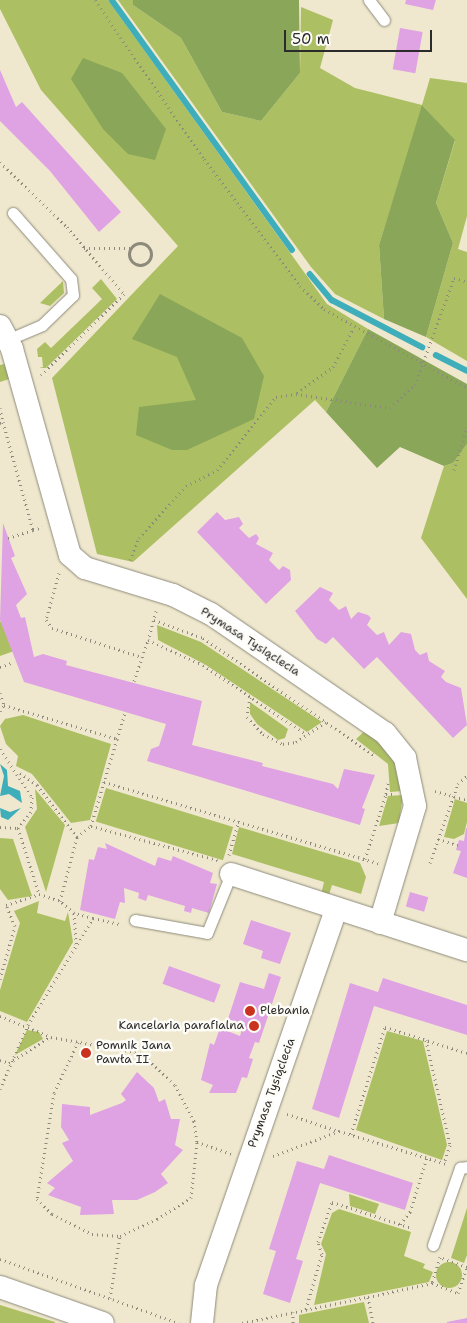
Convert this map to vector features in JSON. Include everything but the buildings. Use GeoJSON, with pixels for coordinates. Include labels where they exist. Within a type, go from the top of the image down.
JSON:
{"type":"FeatureCollection","features":[{"type":"Feature","properties":{"kind":"street","name":"Prymasa Tysiąclecia"},"geometry":{"type":"LineString","coordinates":[[4,333],[70,555],[86,568],[173,595],[211,614],[385,733],[405,758],[414,799],[380,923]]}},
{"type":"Feature","properties":{"kind":"street"},"geometry":{"type":"LineString","coordinates":[[231,874],[467,950]]}},
{"type":"Feature","properties":{"kind":"street","name":"Prymasa Tysiąclecia"},"geometry":{"type":"LineString","coordinates":[[202,1323],[206,1285],[247,1160],[336,909]]}},
{"type":"Feature","properties":{"kind":"street"},"geometry":{"type":"LineString","coordinates":[[0,1287],[98,1322]]}},
{"type":"Feature","properties":{"kind":"lane"},"geometry":{"type":"LineString","coordinates":[[369,0],[384,20]]}},
{"type":"Feature","properties":{"kind":"lane"},"geometry":{"type":"LineString","coordinates":[[4,333],[42,325],[73,295],[71,279],[13,213]]}},
{"type":"Feature","properties":{"kind":"lane"},"geometry":{"type":"LineString","coordinates":[[131,923],[207,933],[231,874]]}},
{"type":"Feature","properties":{"kind":"lane"},"geometry":{"type":"LineString","coordinates":[[433,1245],[463,1168]]}},
{"type":"Feature","properties":{"kind":"path"},"geometry":{"type":"LineString","coordinates":[[95,0],[204,159],[300,286],[324,309],[422,365],[467,388]]}},
{"type":"Feature","properties":{"kind":"path"},"geometry":{"type":"LineString","coordinates":[[84,248],[131,248],[145,244],[150,250],[149,261],[133,263],[131,248]]}},
{"type":"Feature","properties":{"kind":"path"},"geometry":{"type":"LineString","coordinates":[[131,570],[129,556],[138,538],[186,486],[217,470],[276,397],[296,394],[390,408],[415,385],[454,278],[467,282]]}},
{"type":"Feature","properties":{"kind":"path"},"geometry":{"type":"LineString","coordinates":[[296,394],[332,367],[354,326]]}},
{"type":"Feature","properties":{"kind":"path"},"geometry":{"type":"LineString","coordinates":[[0,408],[3,422]]}},
{"type":"Feature","properties":{"kind":"path"},"geometry":{"type":"LineString","coordinates":[[454,470],[467,428]]}},
{"type":"Feature","properties":{"kind":"path"},"geometry":{"type":"LineString","coordinates":[[8,538],[33,530]]}},
{"type":"Feature","properties":{"kind":"path"},"geometry":{"type":"LineString","coordinates":[[62,565],[47,610],[46,620],[52,628],[142,657]]}},
{"type":"Feature","properties":{"kind":"path"},"geometry":{"type":"LineString","coordinates":[[134,681],[154,620],[203,638],[378,758]]}},
{"type":"Feature","properties":{"kind":"path"},"geometry":{"type":"LineString","coordinates":[[148,640],[203,666],[307,735]]}},
{"type":"Feature","properties":{"kind":"path"},"geometry":{"type":"LineString","coordinates":[[0,667],[14,662]]}},
{"type":"Feature","properties":{"kind":"path"},"geometry":{"type":"LineString","coordinates":[[0,693],[4,705]]}},
{"type":"Feature","properties":{"kind":"path"},"geometry":{"type":"LineString","coordinates":[[250,697],[247,717],[264,734],[283,744],[307,735],[326,722]]}},
{"type":"Feature","properties":{"kind":"path"},"geometry":{"type":"LineString","coordinates":[[0,711],[4,705]]}},
{"type":"Feature","properties":{"kind":"path"},"geometry":{"type":"LineString","coordinates":[[4,705],[117,739]]}},
{"type":"Feature","properties":{"kind":"path"},"geometry":{"type":"LineString","coordinates":[[60,901],[77,837],[91,826],[125,712]]}},
{"type":"Feature","properties":{"kind":"path"},"geometry":{"type":"LineString","coordinates":[[0,749],[19,772],[37,785],[77,837]]}},
{"type":"Feature","properties":{"kind":"path"},"geometry":{"type":"LineString","coordinates":[[19,772],[32,804],[18,828],[38,894]]}},
{"type":"Feature","properties":{"kind":"path"},"geometry":{"type":"LineString","coordinates":[[365,859],[386,794],[387,774]]}},
{"type":"Feature","properties":{"kind":"path"},"geometry":{"type":"LineString","coordinates":[[430,863],[454,796],[467,776]]}},
{"type":"Feature","properties":{"kind":"path"},"geometry":{"type":"LineString","coordinates":[[104,782],[396,868]]}},
{"type":"Feature","properties":{"kind":"path"},"geometry":{"type":"LineString","coordinates":[[435,791],[467,800]]}},
{"type":"Feature","properties":{"kind":"path"},"geometry":{"type":"LineString","coordinates":[[386,794],[403,793]]}},
{"type":"Feature","properties":{"kind":"path"},"geometry":{"type":"LineString","coordinates":[[91,826],[227,863],[239,821]]}},
{"type":"Feature","properties":{"kind":"path"},"geometry":{"type":"LineString","coordinates":[[0,827],[18,828]]}},
{"type":"Feature","properties":{"kind":"path"},"geometry":{"type":"LineString","coordinates":[[438,839],[458,845]]}},
{"type":"Feature","properties":{"kind":"path"},"geometry":{"type":"LineString","coordinates":[[0,979],[15,926],[6,905],[38,894],[60,901],[74,913],[93,918],[131,923]]}},
{"type":"Feature","properties":{"kind":"path"},"geometry":{"type":"LineString","coordinates":[[74,913],[76,945]]}},
{"type":"Feature","properties":{"kind":"path"},"geometry":{"type":"LineString","coordinates":[[0,1089],[9,1063],[28,1025],[93,918]]}},
{"type":"Feature","properties":{"kind":"path"},"geometry":{"type":"LineString","coordinates":[[0,1016],[28,1025],[51,1037],[141,1053],[175,1085],[194,1120],[197,1142],[191,1198],[120,1236],[92,1234],[70,1226],[37,1199],[54,1093],[78,1042]]}},
{"type":"Feature","properties":{"kind":"path"},"geometry":{"type":"LineString","coordinates":[[351,1134],[385,1027],[467,1053]]}},
{"type":"Feature","properties":{"kind":"path"},"geometry":{"type":"LineString","coordinates":[[9,1063],[51,1037]]}},
{"type":"Feature","properties":{"kind":"path"},"geometry":{"type":"LineString","coordinates":[[426,1040],[450,1146],[444,1163]]}},
{"type":"Feature","properties":{"kind":"path"},"geometry":{"type":"LineString","coordinates":[[0,1060],[9,1063]]}},
{"type":"Feature","properties":{"kind":"path"},"geometry":{"type":"LineString","coordinates":[[279,1112],[463,1168]]}},
{"type":"Feature","properties":{"kind":"path"},"geometry":{"type":"LineString","coordinates":[[197,1142],[247,1160],[262,1160],[339,1131]]}},
{"type":"Feature","properties":{"kind":"path"},"geometry":{"type":"LineString","coordinates":[[400,1224],[410,1212],[427,1157]]}},
{"type":"Feature","properties":{"kind":"path"},"geometry":{"type":"LineString","coordinates":[[306,1309],[322,1254],[318,1242],[332,1202],[412,1228]]}},
{"type":"Feature","properties":{"kind":"path"},"geometry":{"type":"LineString","coordinates":[[110,1298],[120,1236]]}},
{"type":"Feature","properties":{"kind":"path"},"geometry":{"type":"LineString","coordinates":[[242,1323],[432,1283],[458,1293],[467,1266],[440,1257],[432,1283]]}},
{"type":"Feature","properties":{"kind":"path"},"geometry":{"type":"LineString","coordinates":[[0,1259],[179,1323]]}},
{"type":"Feature","properties":{"kind":"path"},"geometry":{"type":"LineString","coordinates":[[368,1297],[373,1323]]}},
{"type":"Feature","properties":{"kind":"path"},"geometry":{"type":"LineString","coordinates":[[294,1312],[294,1322]]}},
{"type":"Feature","properties":{"kind":"green space"},"geometry":{"type":"Polygon","coordinates":[[[0,0],[108,0],[327,304],[368,329],[326,412],[315,400],[133,562],[97,554],[52,378],[178,246],[41,90],[0,9],[0,0]]]}},
{"type":"Feature","properties":{"kind":"green space"},"geometry":{"type":"Polygon","coordinates":[[[118,0],[133,0],[133,5],[181,38],[222,112],[261,121],[300,73],[301,7],[333,20],[320,68],[355,88],[422,105],[430,78],[467,83],[467,216],[458,249],[467,252],[467,361],[426,337],[453,243],[436,203],[455,141],[423,106],[379,245],[384,319],[335,294],[311,267],[118,0]]]}},
{"type":"Feature","properties":{"kind":"green space"},"geometry":{"type":"Polygon","coordinates":[[[133,0],[299,0],[300,73],[261,121],[222,112],[181,38],[133,5],[133,0]]]}},
{"type":"Feature","properties":{"kind":"green space"},"geometry":{"type":"Polygon","coordinates":[[[83,58],[122,73],[166,129],[155,160],[128,154],[103,129],[71,79],[83,58]]]}},
{"type":"Feature","properties":{"kind":"green space"},"geometry":{"type":"Polygon","coordinates":[[[422,105],[455,140],[436,203],[453,243],[426,337],[384,319],[379,245],[422,105]]]}},
{"type":"Feature","properties":{"kind":"green space"},"geometry":{"type":"Polygon","coordinates":[[[101,279],[117,299],[46,368],[39,368],[43,367],[42,357],[38,357],[37,349],[45,342],[51,348],[102,299],[92,288],[101,279]]]}},
{"type":"Feature","properties":{"kind":"green space"},"geometry":{"type":"Polygon","coordinates":[[[63,281],[64,293],[50,306],[40,303],[63,281]]]}},
{"type":"Feature","properties":{"kind":"green space"},"geometry":{"type":"Polygon","coordinates":[[[160,294],[242,338],[264,376],[254,419],[187,450],[172,450],[136,435],[139,407],[196,400],[177,357],[132,339],[160,294]]]}},
{"type":"Feature","properties":{"kind":"green space"},"geometry":{"type":"Polygon","coordinates":[[[368,329],[467,384],[467,444],[453,463],[444,466],[400,447],[377,468],[326,412],[368,329]]]}},
{"type":"Feature","properties":{"kind":"green space"},"geometry":{"type":"Polygon","coordinates":[[[5,364],[9,379],[0,382],[0,365],[5,364]]]}},
{"type":"Feature","properties":{"kind":"green space"},"geometry":{"type":"Polygon","coordinates":[[[467,444],[467,599],[421,538],[444,466],[453,463],[467,444]]]}},
{"type":"Feature","properties":{"kind":"green space"},"geometry":{"type":"Polygon","coordinates":[[[3,620],[14,651],[0,656],[0,622],[3,620]]]}},
{"type":"Feature","properties":{"kind":"green space"},"geometry":{"type":"Polygon","coordinates":[[[157,625],[201,642],[322,722],[307,732],[206,665],[158,640],[157,625]]]}},
{"type":"Feature","properties":{"kind":"green space"},"geometry":{"type":"Polygon","coordinates":[[[250,702],[288,729],[285,738],[278,740],[257,724],[250,714],[250,702]]]}},
{"type":"Feature","properties":{"kind":"green space"},"geometry":{"type":"Polygon","coordinates":[[[23,715],[111,744],[90,820],[71,823],[32,774],[16,766],[18,756],[6,744],[0,726],[5,719],[23,715]]]}},
{"type":"Feature","properties":{"kind":"green space"},"geometry":{"type":"Polygon","coordinates":[[[367,729],[392,752],[403,791],[390,792],[388,764],[356,739],[367,729]]]}},
{"type":"Feature","properties":{"kind":"green space"},"geometry":{"type":"Polygon","coordinates":[[[106,788],[233,827],[223,860],[96,821],[106,788]]]}},
{"type":"Feature","properties":{"kind":"green space"},"geometry":{"type":"Polygon","coordinates":[[[35,789],[65,825],[46,892],[25,827],[37,809],[35,789]]]}},
{"type":"Feature","properties":{"kind":"green space"},"geometry":{"type":"Polygon","coordinates":[[[403,795],[399,823],[379,826],[388,796],[403,795]]]}},
{"type":"Feature","properties":{"kind":"green space"},"geometry":{"type":"Polygon","coordinates":[[[455,799],[467,803],[467,822],[464,834],[454,839],[444,837],[455,799]]]}},
{"type":"Feature","properties":{"kind":"green space"},"geometry":{"type":"Polygon","coordinates":[[[239,827],[360,863],[366,877],[361,894],[332,885],[328,898],[321,895],[324,882],[232,854],[239,827]]]}},
{"type":"Feature","properties":{"kind":"green space"},"geometry":{"type":"Polygon","coordinates":[[[0,838],[13,839],[32,896],[8,900],[0,889],[0,838]]]}},
{"type":"Feature","properties":{"kind":"green space"},"geometry":{"type":"Polygon","coordinates":[[[39,901],[37,913],[65,921],[68,912],[73,942],[27,1022],[0,1011],[0,990],[20,923],[14,911],[39,901]]]}},
{"type":"Feature","properties":{"kind":"green space"},"geometry":{"type":"Polygon","coordinates":[[[27,1030],[39,1032],[43,1039],[15,1055],[27,1030]]]}},
{"type":"Feature","properties":{"kind":"green space"},"geometry":{"type":"Polygon","coordinates":[[[387,1031],[423,1041],[447,1145],[442,1160],[356,1130],[387,1031]]]}},
{"type":"Feature","properties":{"kind":"green space"},"geometry":{"type":"Polygon","coordinates":[[[349,1194],[379,1204],[375,1214],[350,1206],[349,1194]]]}},
{"type":"Feature","properties":{"kind":"green space"},"geometry":{"type":"Polygon","coordinates":[[[467,1208],[467,1255],[464,1263],[451,1258],[467,1208]]]}},
{"type":"Feature","properties":{"kind":"green space"},"geometry":{"type":"Polygon","coordinates":[[[339,1209],[411,1232],[404,1256],[425,1264],[423,1268],[433,1272],[429,1282],[314,1305],[326,1254],[321,1244],[332,1213],[339,1209]]]}},
{"type":"Feature","properties":{"kind":"green space"},"geometry":{"type":"Polygon","coordinates":[[[449,1262],[458,1266],[462,1275],[458,1284],[449,1288],[440,1284],[436,1275],[440,1266],[449,1262]]]}},
{"type":"Feature","properties":{"kind":"green space"},"geometry":{"type":"Polygon","coordinates":[[[364,1302],[369,1323],[299,1323],[299,1315],[364,1302]]]}},
{"type":"Feature","properties":{"kind":"green space"},"geometry":{"type":"Polygon","coordinates":[[[0,1305],[55,1322],[55,1323],[0,1323],[0,1305]]]}},
{"type":"Feature","properties":{"kind":"water"},"geometry":{"type":"Polygon","coordinates":[[[0,764],[7,770],[8,786],[20,791],[22,803],[9,794],[0,796],[4,776],[0,764]]]}},
{"type":"Feature","properties":{"kind":"water"},"geometry":{"type":"Polygon","coordinates":[[[0,808],[10,812],[21,808],[8,820],[1,817],[0,808]]]}},
{"type":"Feature","properties":{"kind":"waterway"},"geometry":{"type":"LineString","coordinates":[[112,0],[292,250]]}},
{"type":"Feature","properties":{"kind":"waterway"},"geometry":{"type":"LineString","coordinates":[[310,274],[332,300],[422,347]]}},
{"type":"Feature","properties":{"kind":"waterway"},"geometry":{"type":"LineString","coordinates":[[436,355],[466,370]]}},
{"type":"Feature","properties":{"kind":"place","name":"Plebania"},"geometry":{"type":"Point","coordinates":[250,1011]}},
{"type":"Feature","properties":{"kind":"place","name":"Kancelaria parafialna"},"geometry":{"type":"Point","coordinates":[254,1026]}},
{"type":"Feature","properties":{"kind":"place","name":"Pomnik Jana Pawła II"},"geometry":{"type":"Point","coordinates":[86,1053]}}]}
